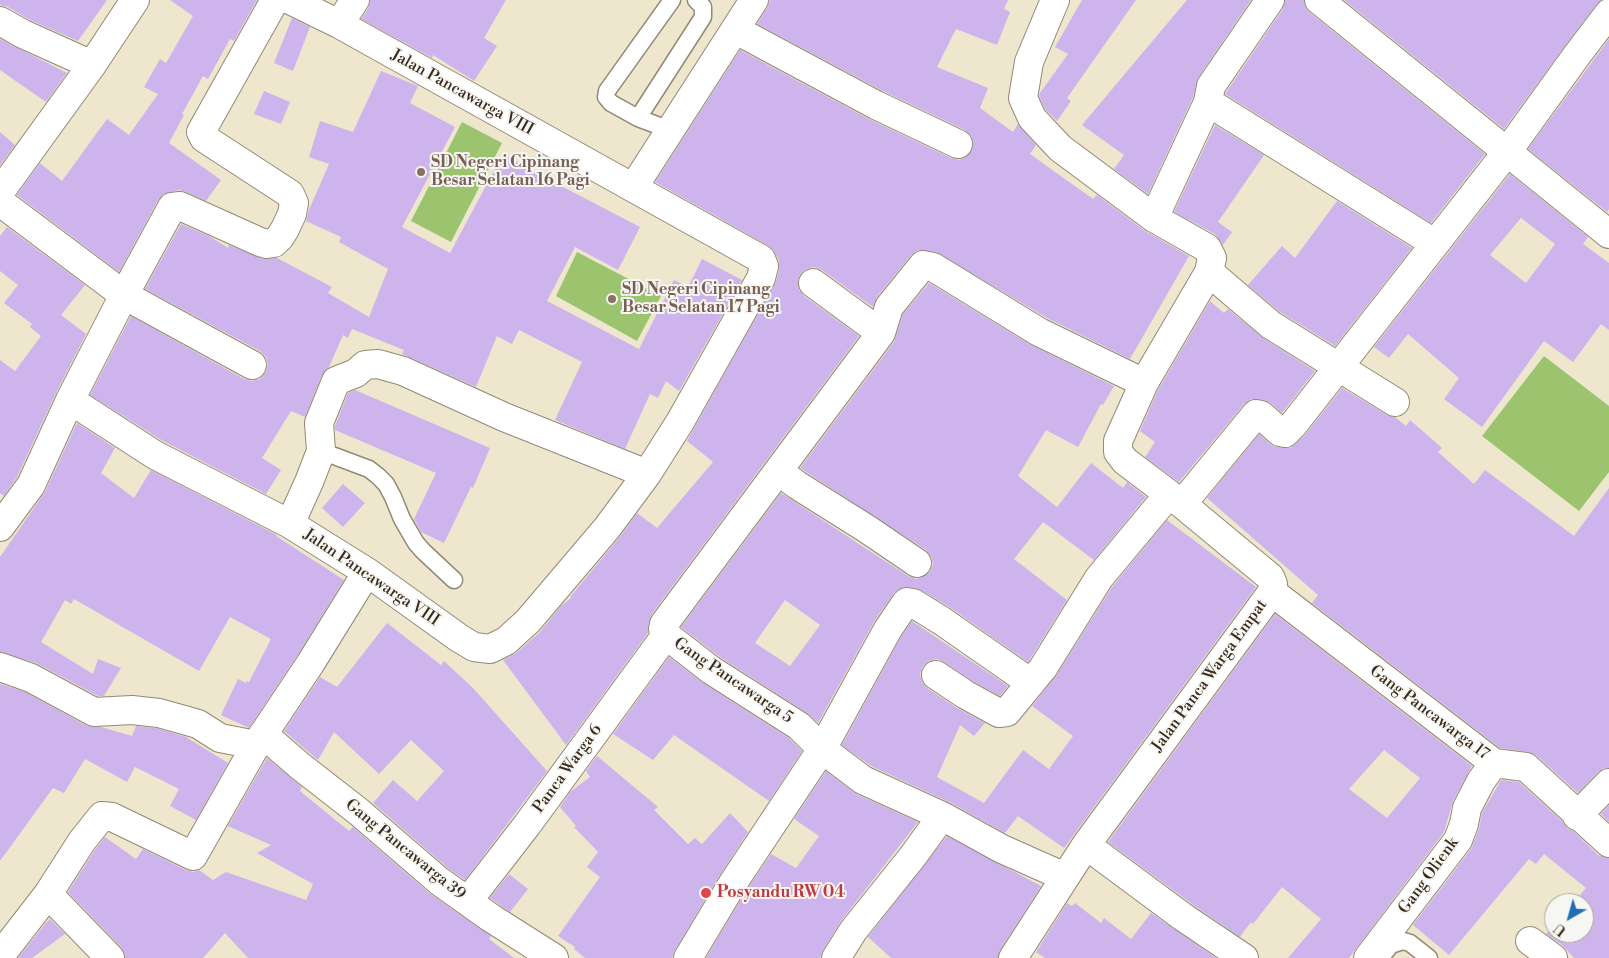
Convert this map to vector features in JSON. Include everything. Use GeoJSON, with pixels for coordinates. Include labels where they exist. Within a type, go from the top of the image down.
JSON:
{"type":"FeatureCollection","features":[{"type":"Feature","properties":{"kind":"street"},"geometry":{"type":"LineString","coordinates":[[0,527],[31,485],[70,400],[172,207],[180,206],[266,244],[274,243],[285,229],[292,214],[294,203],[290,194],[204,138],[201,132],[275,0]]}},
{"type":"Feature","properties":{"kind":"street","name":"Jalan Pancawarga VIII"},"geometry":{"type":"LineString","coordinates":[[290,0],[339,24],[761,259],[764,266],[761,278],[737,321],[680,422],[647,474],[606,528],[528,621],[506,641],[490,649],[474,647],[367,572],[290,524],[321,451],[319,423],[336,381],[356,373],[365,366],[378,364],[402,371],[504,417],[647,474]]}},
{"type":"Feature","properties":{"kind":"street"},"geometry":{"type":"LineString","coordinates":[[339,24],[355,0]]}},
{"type":"Feature","properties":{"kind":"street"},"geometry":{"type":"LineString","coordinates":[[633,188],[754,0]]}},
{"type":"Feature","properties":{"kind":"street"},"geometry":{"type":"LineString","coordinates":[[1055,0],[1029,62],[1023,98],[1032,118],[1060,148],[1154,218],[1207,248],[1212,258],[1209,272],[1271,325],[1395,402]]}},
{"type":"Feature","properties":{"kind":"street"},"geometry":{"type":"LineString","coordinates":[[1154,218],[1208,102],[1211,86],[1270,0]]}},
{"type":"Feature","properties":{"kind":"street"},"geometry":{"type":"LineString","coordinates":[[1318,0],[1609,234]]}},
{"type":"Feature","properties":{"kind":"street"},"geometry":{"type":"LineString","coordinates":[[0,192],[92,65],[132,1]]}},
{"type":"Feature","properties":{"kind":"street"},"geometry":{"type":"LineString","coordinates":[[936,675],[966,696],[999,713],[1008,712],[1043,668],[1099,578],[1256,414],[1261,415],[1280,432],[1285,433],[1507,152],[1609,14]]}},
{"type":"Feature","properties":{"kind":"street"},"geometry":{"type":"LineString","coordinates":[[0,22],[92,65]]}},
{"type":"Feature","properties":{"kind":"street"},"geometry":{"type":"LineString","coordinates":[[736,30],[817,74],[958,144]]}},
{"type":"Feature","properties":{"kind":"street"},"geometry":{"type":"LineString","coordinates":[[1208,102],[1434,243]]}},
{"type":"Feature","properties":{"kind":"street"},"geometry":{"type":"LineString","coordinates":[[0,202],[124,295],[252,365]]}},
{"type":"Feature","properties":{"kind":"street","name":"Gang Pancawarga 5"},"geometry":{"type":"LineString","coordinates":[[1065,877],[1002,849],[942,816],[863,780],[822,749],[799,726],[711,670],[666,634],[663,629],[664,624],[881,333],[889,307],[923,265],[933,267],[1039,332],[1144,383]]}},
{"type":"Feature","properties":{"kind":"street","name":"Jalan Panca Warga Empat"},"geometry":{"type":"LineString","coordinates":[[1013,958],[1086,845],[1272,592],[1273,584],[1270,577],[1176,499],[1125,461],[1118,452],[1118,441],[1144,383],[1209,272]]}},
{"type":"Feature","properties":{"kind":"street"},"geometry":{"type":"LineString","coordinates":[[812,283],[881,333]]}},
{"type":"Feature","properties":{"kind":"street"},"geometry":{"type":"LineString","coordinates":[[70,400],[155,455],[290,524]]}},
{"type":"Feature","properties":{"kind":"street"},"geometry":{"type":"LineString","coordinates":[[778,471],[797,486],[867,528],[917,563]]}},
{"type":"Feature","properties":{"kind":"street"},"geometry":{"type":"LineString","coordinates":[[0,956],[48,894],[82,841],[102,816],[112,817],[193,856],[259,740],[310,664],[367,572]]}},
{"type":"Feature","properties":{"kind":"street","name":"Gang Pancawarga 17"},"geometry":{"type":"LineString","coordinates":[[1272,592],[1494,762],[1526,767],[1609,844]]}},
{"type":"Feature","properties":{"kind":"street"},"geometry":{"type":"LineString","coordinates":[[688,958],[733,883],[822,749],[888,629],[907,602],[913,603],[942,621],[1031,683]]}},
{"type":"Feature","properties":{"kind":"street","name":"Panca Warga 6"},"geometry":{"type":"LineString","coordinates":[[468,901],[527,825],[666,634]]}},
{"type":"Feature","properties":{"kind":"street"},"geometry":{"type":"LineString","coordinates":[[0,668],[31,678],[94,712],[132,710],[159,713],[198,724],[220,738],[259,740]]}},
{"type":"Feature","properties":{"kind":"street","name":"Gang Pancawarga 39"},"geometry":{"type":"LineString","coordinates":[[259,740],[300,766],[359,812],[439,881],[553,958]]}},
{"type":"Feature","properties":{"kind":"street","name":"Gang Olienk"},"geometry":{"type":"LineString","coordinates":[[1368,958],[1458,840],[1467,808],[1481,781],[1494,762]]}},
{"type":"Feature","properties":{"kind":"street"},"geometry":{"type":"LineString","coordinates":[[1578,816],[1609,783]]}},
{"type":"Feature","properties":{"kind":"street"},"geometry":{"type":"LineString","coordinates":[[836,958],[853,931],[913,856],[942,816]]}},
{"type":"Feature","properties":{"kind":"street"},"geometry":{"type":"LineString","coordinates":[[1086,845],[1183,917],[1244,958]]}},
{"type":"Feature","properties":{"kind":"street"},"geometry":{"type":"LineString","coordinates":[[48,894],[110,958]]}},
{"type":"Feature","properties":{"kind":"street"},"geometry":{"type":"LineString","coordinates":[[1530,941],[1553,958]]}},
{"type":"Feature","properties":{"kind":"lane"},"geometry":{"type":"LineString","coordinates":[[670,130],[638,118],[611,103],[606,97],[606,91],[672,0]]}},
{"type":"Feature","properties":{"kind":"lane"},"geometry":{"type":"LineString","coordinates":[[638,118],[703,17],[703,8],[696,0]]}},
{"type":"Feature","properties":{"kind":"lane"},"geometry":{"type":"LineString","coordinates":[[321,451],[369,469],[378,476],[386,484],[402,519],[416,543],[454,580]]}},
{"type":"Feature","properties":{"kind":"lane"},"geometry":{"type":"LineString","coordinates":[[1380,958],[1390,945],[1403,941],[1410,943],[1429,958]]}},
{"type":"Feature","properties":{"kind":"green space"},"geometry":{"type":"Polygon","coordinates":[[[462,122],[502,143],[451,242],[411,221],[462,122]]]}},
{"type":"Feature","properties":{"kind":"green space"},"geometry":{"type":"Polygon","coordinates":[[[577,252],[661,296],[637,341],[556,296],[577,252]]]}},
{"type":"Feature","properties":{"kind":"green space"},"geometry":{"type":"Polygon","coordinates":[[[1544,356],[1609,406],[1609,472],[1579,511],[1482,436],[1544,356]]]}},
{"type":"Feature","properties":{"kind":"building"},"geometry":{"type":"Polygon","coordinates":[[[0,0],[107,0],[78,41],[30,20],[8,7],[0,5],[0,0]]]}},
{"type":"Feature","properties":{"kind":"building"},"geometry":{"type":"Polygon","coordinates":[[[170,0],[257,0],[234,41],[230,39],[208,79],[203,76],[182,114],[184,115],[169,143],[221,180],[206,201],[179,190],[163,194],[119,272],[17,195],[40,163],[62,181],[107,119],[129,135],[158,94],[144,87],[160,59],[166,63],[193,16],[170,0]]]}},
{"type":"Feature","properties":{"kind":"building"},"geometry":{"type":"Polygon","coordinates":[[[370,0],[506,0],[484,38],[497,46],[474,81],[433,55],[432,58],[361,19],[368,9],[370,0]]]}},
{"type":"Feature","properties":{"kind":"building"},"geometry":{"type":"Polygon","coordinates":[[[770,0],[1008,0],[1004,9],[1010,12],[997,45],[956,29],[937,67],[988,88],[980,108],[1013,132],[1018,124],[1036,145],[1030,154],[1093,199],[1097,195],[1145,231],[1189,256],[1130,359],[1047,318],[936,252],[918,250],[911,255],[877,297],[873,307],[822,270],[814,267],[806,269],[801,273],[798,281],[799,290],[804,296],[859,336],[651,615],[648,633],[566,745],[503,660],[516,653],[539,633],[561,606],[571,598],[637,513],[657,528],[713,462],[687,441],[776,282],[779,260],[769,246],[655,182],[740,50],[869,119],[951,158],[959,160],[966,157],[972,150],[973,142],[971,136],[965,130],[883,91],[757,24],[770,0]]]}},
{"type":"Feature","properties":{"kind":"building"},"geometry":{"type":"Polygon","coordinates":[[[1082,0],[1136,0],[1067,98],[1071,101],[1057,121],[1045,109],[1039,96],[1068,54],[1055,47],[1082,0]]]}},
{"type":"Feature","properties":{"kind":"building"},"geometry":{"type":"Polygon","coordinates":[[[1187,0],[1251,0],[1198,78],[1193,97],[1148,194],[1114,169],[1124,155],[1082,125],[1187,0]]]}},
{"type":"Feature","properties":{"kind":"building"},"geometry":{"type":"Polygon","coordinates":[[[1285,0],[1304,0],[1309,12],[1485,154],[1431,223],[1225,94],[1283,9],[1285,0]]]}},
{"type":"Feature","properties":{"kind":"building"},"geometry":{"type":"Polygon","coordinates":[[[1344,0],[1601,0],[1504,129],[1344,0]]]}},
{"type":"Feature","properties":{"kind":"building"},"geometry":{"type":"Polygon","coordinates":[[[292,18],[310,27],[293,71],[274,63],[292,18]]]}},
{"type":"Feature","properties":{"kind":"building"},"geometry":{"type":"Polygon","coordinates":[[[0,39],[67,73],[46,102],[0,70],[0,39]]]}},
{"type":"Feature","properties":{"kind":"building"},"geometry":{"type":"Polygon","coordinates":[[[1609,39],[1609,209],[1607,212],[1528,149],[1609,39]]]}},
{"type":"Feature","properties":{"kind":"building"},"geometry":{"type":"Polygon","coordinates":[[[381,71],[418,86],[410,103],[455,127],[402,227],[450,253],[503,154],[640,227],[618,270],[575,247],[547,301],[639,349],[674,280],[688,287],[702,259],[742,280],[679,391],[666,381],[658,398],[650,394],[625,449],[555,420],[582,362],[519,330],[512,344],[497,336],[476,387],[402,354],[404,350],[352,329],[348,338],[343,335],[329,367],[322,375],[305,417],[291,411],[262,458],[281,470],[266,494],[163,441],[90,395],[131,316],[244,379],[252,381],[260,379],[266,372],[268,364],[266,357],[260,351],[145,289],[181,224],[209,236],[228,248],[229,245],[263,259],[277,258],[332,287],[328,293],[369,317],[388,269],[339,242],[341,237],[306,221],[329,164],[309,157],[320,121],[353,132],[381,71]]]}},
{"type":"Feature","properties":{"kind":"building"},"geometry":{"type":"Polygon","coordinates":[[[264,91],[290,102],[281,124],[254,114],[264,91]]]}},
{"type":"Feature","properties":{"kind":"building"},"geometry":{"type":"Polygon","coordinates":[[[1215,125],[1264,155],[1218,222],[1232,232],[1223,245],[1215,234],[1174,212],[1215,125]]]}},
{"type":"Feature","properties":{"kind":"building"},"geometry":{"type":"Polygon","coordinates":[[[0,132],[15,145],[0,165],[0,132]]]}},
{"type":"Feature","properties":{"kind":"building"},"geometry":{"type":"Polygon","coordinates":[[[1510,174],[1588,237],[1583,244],[1609,263],[1609,330],[1601,324],[1573,362],[1544,341],[1482,427],[1444,399],[1459,378],[1408,334],[1389,358],[1374,347],[1510,174]],[[1521,218],[1490,255],[1526,283],[1555,244],[1521,218]]]}},
{"type":"Feature","properties":{"kind":"building"},"geometry":{"type":"Polygon","coordinates":[[[1337,201],[1412,248],[1335,346],[1280,312],[1248,285],[1282,246],[1295,258],[1337,201]]]}},
{"type":"Feature","properties":{"kind":"building"},"geometry":{"type":"Polygon","coordinates":[[[7,227],[85,285],[61,315],[86,334],[17,477],[4,496],[0,493],[0,360],[15,371],[41,336],[30,327],[32,324],[4,303],[18,285],[0,271],[0,236],[7,227]]]}},
{"type":"Feature","properties":{"kind":"building"},"geometry":{"type":"Polygon","coordinates":[[[929,283],[1031,345],[1114,386],[1103,405],[1101,404],[1078,447],[1046,430],[1018,476],[1057,507],[1091,463],[1123,488],[1127,482],[1146,497],[1094,560],[1043,522],[1014,559],[1067,600],[1028,662],[951,608],[921,590],[903,587],[894,593],[875,620],[818,723],[807,713],[720,657],[681,627],[781,493],[908,576],[916,579],[930,572],[933,564],[931,556],[926,550],[800,468],[894,342],[903,314],[929,283]],[[785,600],[755,643],[790,666],[820,625],[785,600]]]}},
{"type":"Feature","properties":{"kind":"building"},"geometry":{"type":"Polygon","coordinates":[[[1210,301],[1224,313],[1228,309],[1263,338],[1315,371],[1282,413],[1271,403],[1264,400],[1251,399],[1244,404],[1179,482],[1145,457],[1155,442],[1140,431],[1158,390],[1210,301]]]}},
{"type":"Feature","properties":{"kind":"building"},"geometry":{"type":"Polygon","coordinates":[[[1342,388],[1387,415],[1395,417],[1406,426],[1410,420],[1442,448],[1438,452],[1474,484],[1485,470],[1574,536],[1609,488],[1609,768],[1604,768],[1598,772],[1578,793],[1536,755],[1500,748],[1312,603],[1318,595],[1207,498],[1259,434],[1276,447],[1290,448],[1305,435],[1342,388]]]}},
{"type":"Feature","properties":{"kind":"building"},"geometry":{"type":"Polygon","coordinates":[[[355,390],[490,448],[473,488],[471,487],[444,543],[421,532],[414,519],[436,473],[335,430],[348,393],[355,390]]]}},
{"type":"Feature","properties":{"kind":"building"},"geometry":{"type":"Polygon","coordinates":[[[77,423],[115,448],[101,473],[134,498],[151,470],[277,535],[344,580],[297,656],[249,728],[221,715],[238,679],[246,683],[247,681],[249,682],[271,639],[230,617],[199,671],[74,599],[71,604],[65,600],[41,642],[93,674],[98,659],[121,668],[104,696],[98,696],[36,663],[0,652],[0,557],[45,492],[77,423]]]}},
{"type":"Feature","properties":{"kind":"building"},"geometry":{"type":"Polygon","coordinates":[[[343,484],[365,503],[343,527],[322,508],[343,484]]]}},
{"type":"Feature","properties":{"kind":"building"},"geometry":{"type":"Polygon","coordinates":[[[1167,520],[1256,587],[1064,848],[1018,816],[1005,833],[949,802],[871,766],[842,745],[901,637],[912,621],[1008,686],[1000,696],[937,659],[929,661],[923,666],[920,674],[922,682],[927,688],[957,708],[985,723],[974,736],[960,725],[937,777],[984,803],[1023,750],[1049,769],[1073,736],[1032,706],[1056,676],[1112,587],[1167,520]]]}},
{"type":"Feature","properties":{"kind":"building"},"geometry":{"type":"Polygon","coordinates":[[[1275,614],[1472,766],[1453,801],[1444,832],[1349,958],[1288,958],[1321,919],[1282,887],[1253,924],[1251,922],[1240,937],[1108,842],[1275,614]],[[1384,750],[1349,789],[1387,818],[1420,778],[1384,750]]]}},
{"type":"Feature","properties":{"kind":"building"},"geometry":{"type":"Polygon","coordinates":[[[387,623],[441,665],[444,661],[473,688],[547,771],[465,880],[449,869],[373,803],[393,780],[417,801],[444,771],[411,740],[379,774],[334,732],[318,760],[284,731],[320,677],[337,687],[387,623]]]}},
{"type":"Feature","properties":{"kind":"building"},"geometry":{"type":"Polygon","coordinates":[[[669,657],[703,683],[789,738],[802,751],[769,801],[674,735],[653,760],[613,734],[669,657]]]}},
{"type":"Feature","properties":{"kind":"building"},"geometry":{"type":"Polygon","coordinates":[[[0,684],[25,692],[87,726],[101,727],[132,736],[136,726],[156,728],[186,737],[228,763],[196,820],[170,806],[179,789],[135,767],[127,782],[85,759],[64,793],[53,788],[0,861],[0,684]]]}},
{"type":"Feature","properties":{"kind":"building"},"geometry":{"type":"Polygon","coordinates":[[[597,756],[658,807],[654,810],[688,844],[695,838],[702,844],[730,813],[748,832],[720,875],[672,958],[585,958],[574,949],[575,947],[558,936],[600,877],[587,867],[598,852],[574,827],[576,826],[560,807],[570,792],[590,777],[586,771],[597,756]]]}},
{"type":"Feature","properties":{"kind":"building"},"geometry":{"type":"Polygon","coordinates":[[[267,758],[302,787],[300,791],[349,831],[353,827],[429,893],[491,936],[489,939],[514,958],[248,958],[225,933],[203,958],[125,958],[121,947],[68,892],[105,837],[136,859],[143,849],[186,870],[193,872],[199,870],[213,880],[226,872],[306,900],[313,884],[257,853],[271,845],[228,826],[267,758]]]}},
{"type":"Feature","properties":{"kind":"building"},"geometry":{"type":"Polygon","coordinates":[[[826,771],[856,794],[918,822],[841,921],[820,958],[706,958],[746,891],[771,854],[796,868],[819,836],[794,819],[826,771]]]}},
{"type":"Feature","properties":{"kind":"building"},"geometry":{"type":"Polygon","coordinates":[[[1501,780],[1519,782],[1598,855],[1609,858],[1609,958],[1574,958],[1559,943],[1594,943],[1594,893],[1582,893],[1586,888],[1544,854],[1536,864],[1529,859],[1449,955],[1413,925],[1471,849],[1479,829],[1482,813],[1501,780]]]}},
{"type":"Feature","properties":{"kind":"building"},"geometry":{"type":"Polygon","coordinates":[[[1609,805],[1609,822],[1601,814],[1609,805]]]}},
{"type":"Feature","properties":{"kind":"building"},"geometry":{"type":"Polygon","coordinates":[[[947,836],[1041,886],[1000,950],[998,958],[891,958],[868,937],[947,836]]]}},
{"type":"Feature","properties":{"kind":"building"},"geometry":{"type":"Polygon","coordinates":[[[509,874],[528,889],[510,912],[490,898],[509,874]]]}},
{"type":"Feature","properties":{"kind":"building"},"geometry":{"type":"Polygon","coordinates":[[[1067,903],[1072,906],[1075,903],[1101,923],[1104,918],[1131,939],[1151,913],[1216,958],[1045,958],[1036,952],[1067,903]]]}},
{"type":"Feature","properties":{"kind":"building"},"geometry":{"type":"Polygon","coordinates":[[[50,919],[65,934],[32,958],[18,958],[45,924],[50,919]]]}},
{"type":"Feature","properties":{"kind":"place","name":"SD Negeri Cipinang Besar Selatan 16 Pagi"},"geometry":{"type":"Point","coordinates":[421,172]}},
{"type":"Feature","properties":{"kind":"place","name":"SD Negeri Cipinang Besar Selatan 17 Pagi"},"geometry":{"type":"Point","coordinates":[612,299]}},
{"type":"Feature","properties":{"kind":"place","name":"Posyandu RW 04"},"geometry":{"type":"Point","coordinates":[706,893]}}]}
